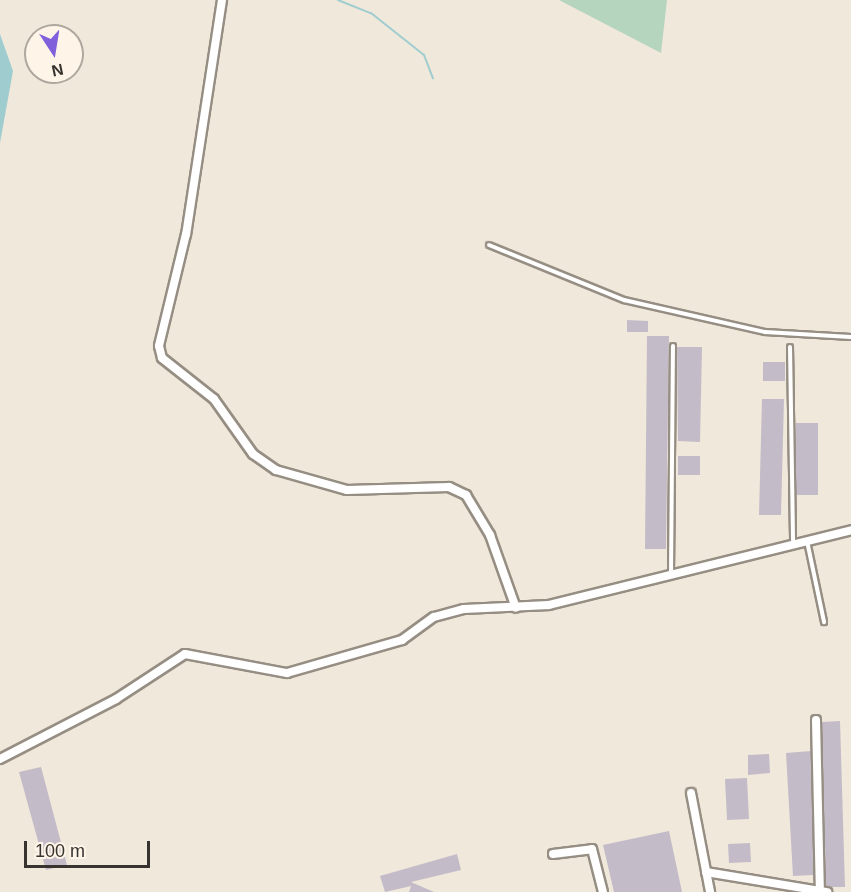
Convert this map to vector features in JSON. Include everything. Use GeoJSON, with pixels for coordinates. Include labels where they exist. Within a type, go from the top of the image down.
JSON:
{"type":"FeatureCollection","features":[{"type":"Feature","properties":{"kind":"street"},"geometry":{"type":"LineString","coordinates":[[222,0],[186,234],[159,346],[162,358],[214,399],[253,454],[276,470],[347,490],[448,487],[466,495],[490,534],[516,608]]}},
{"type":"Feature","properties":{"kind":"street"},"geometry":{"type":"LineString","coordinates":[[0,759],[116,699],[184,654],[287,673],[402,640],[434,617],[464,609],[549,605],[851,530]]}},
{"type":"Feature","properties":{"kind":"street"},"geometry":{"type":"LineString","coordinates":[[706,872],[823,891],[816,720]]}},
{"type":"Feature","properties":{"kind":"street"},"geometry":{"type":"LineString","coordinates":[[691,794],[710,892]]}},
{"type":"Feature","properties":{"kind":"street"},"geometry":{"type":"LineString","coordinates":[[553,854],[592,849],[603,892]]}},
{"type":"Feature","properties":{"kind":"lane"},"geometry":{"type":"LineString","coordinates":[[489,244],[624,300],[765,332],[851,337]]}},
{"type":"Feature","properties":{"kind":"lane"},"geometry":{"type":"LineString","coordinates":[[671,573],[673,346]]}},
{"type":"Feature","properties":{"kind":"lane"},"geometry":{"type":"LineString","coordinates":[[790,346],[793,544]]}},
{"type":"Feature","properties":{"kind":"lane"},"geometry":{"type":"LineString","coordinates":[[807,540],[824,622]]}},
{"type":"Feature","properties":{"kind":"green space"},"geometry":{"type":"Polygon","coordinates":[[[559,0],[667,0],[661,53],[559,0]]]}},
{"type":"Feature","properties":{"kind":"water"},"geometry":{"type":"Polygon","coordinates":[[[0,34],[13,71],[0,143],[0,34]]]}},
{"type":"Feature","properties":{"kind":"building"},"geometry":{"type":"Polygon","coordinates":[[[627,320],[648,321],[648,332],[627,332],[627,320]]]}},
{"type":"Feature","properties":{"kind":"building"},"geometry":{"type":"Polygon","coordinates":[[[647,336],[669,336],[666,549],[645,549],[647,336]]]}},
{"type":"Feature","properties":{"kind":"building"},"geometry":{"type":"Polygon","coordinates":[[[677,347],[702,347],[700,442],[678,441],[677,347]]]}},
{"type":"Feature","properties":{"kind":"building"},"geometry":{"type":"Polygon","coordinates":[[[763,362],[785,362],[785,381],[763,381],[763,362]]]}},
{"type":"Feature","properties":{"kind":"building"},"geometry":{"type":"Polygon","coordinates":[[[762,399],[784,399],[781,515],[759,515],[762,399]]]}},
{"type":"Feature","properties":{"kind":"building"},"geometry":{"type":"Polygon","coordinates":[[[796,423],[818,423],[818,495],[796,495],[796,423]]]}},
{"type":"Feature","properties":{"kind":"building"},"geometry":{"type":"Polygon","coordinates":[[[678,456],[700,456],[700,475],[678,475],[678,456]]]}},
{"type":"Feature","properties":{"kind":"building"},"geometry":{"type":"Polygon","coordinates":[[[840,721],[845,887],[831,887],[826,886],[822,722],[840,721]]]}},
{"type":"Feature","properties":{"kind":"building"},"geometry":{"type":"Polygon","coordinates":[[[811,751],[814,875],[793,876],[786,753],[811,751]]]}},
{"type":"Feature","properties":{"kind":"building"},"geometry":{"type":"Polygon","coordinates":[[[769,754],[770,773],[748,775],[748,755],[769,754]]]}},
{"type":"Feature","properties":{"kind":"building"},"geometry":{"type":"Polygon","coordinates":[[[41,767],[67,865],[46,870],[19,772],[41,767]]]}},
{"type":"Feature","properties":{"kind":"building"},"geometry":{"type":"Polygon","coordinates":[[[747,778],[749,819],[727,820],[725,779],[747,778]]]}},
{"type":"Feature","properties":{"kind":"building"},"geometry":{"type":"Polygon","coordinates":[[[669,831],[682,892],[614,892],[603,845],[669,831]]]}},
{"type":"Feature","properties":{"kind":"building"},"geometry":{"type":"Polygon","coordinates":[[[750,843],[751,862],[729,863],[728,844],[750,843]]]}},
{"type":"Feature","properties":{"kind":"building"},"geometry":{"type":"Polygon","coordinates":[[[457,854],[461,870],[411,882],[434,892],[409,892],[411,886],[385,892],[380,876],[457,854]]]}},
{"type":"Feature","properties":{"kind":"waterway"},"geometry":{"type":"LineString","coordinates":[[338,0],[371,13],[424,55],[433,78]]}}]}
